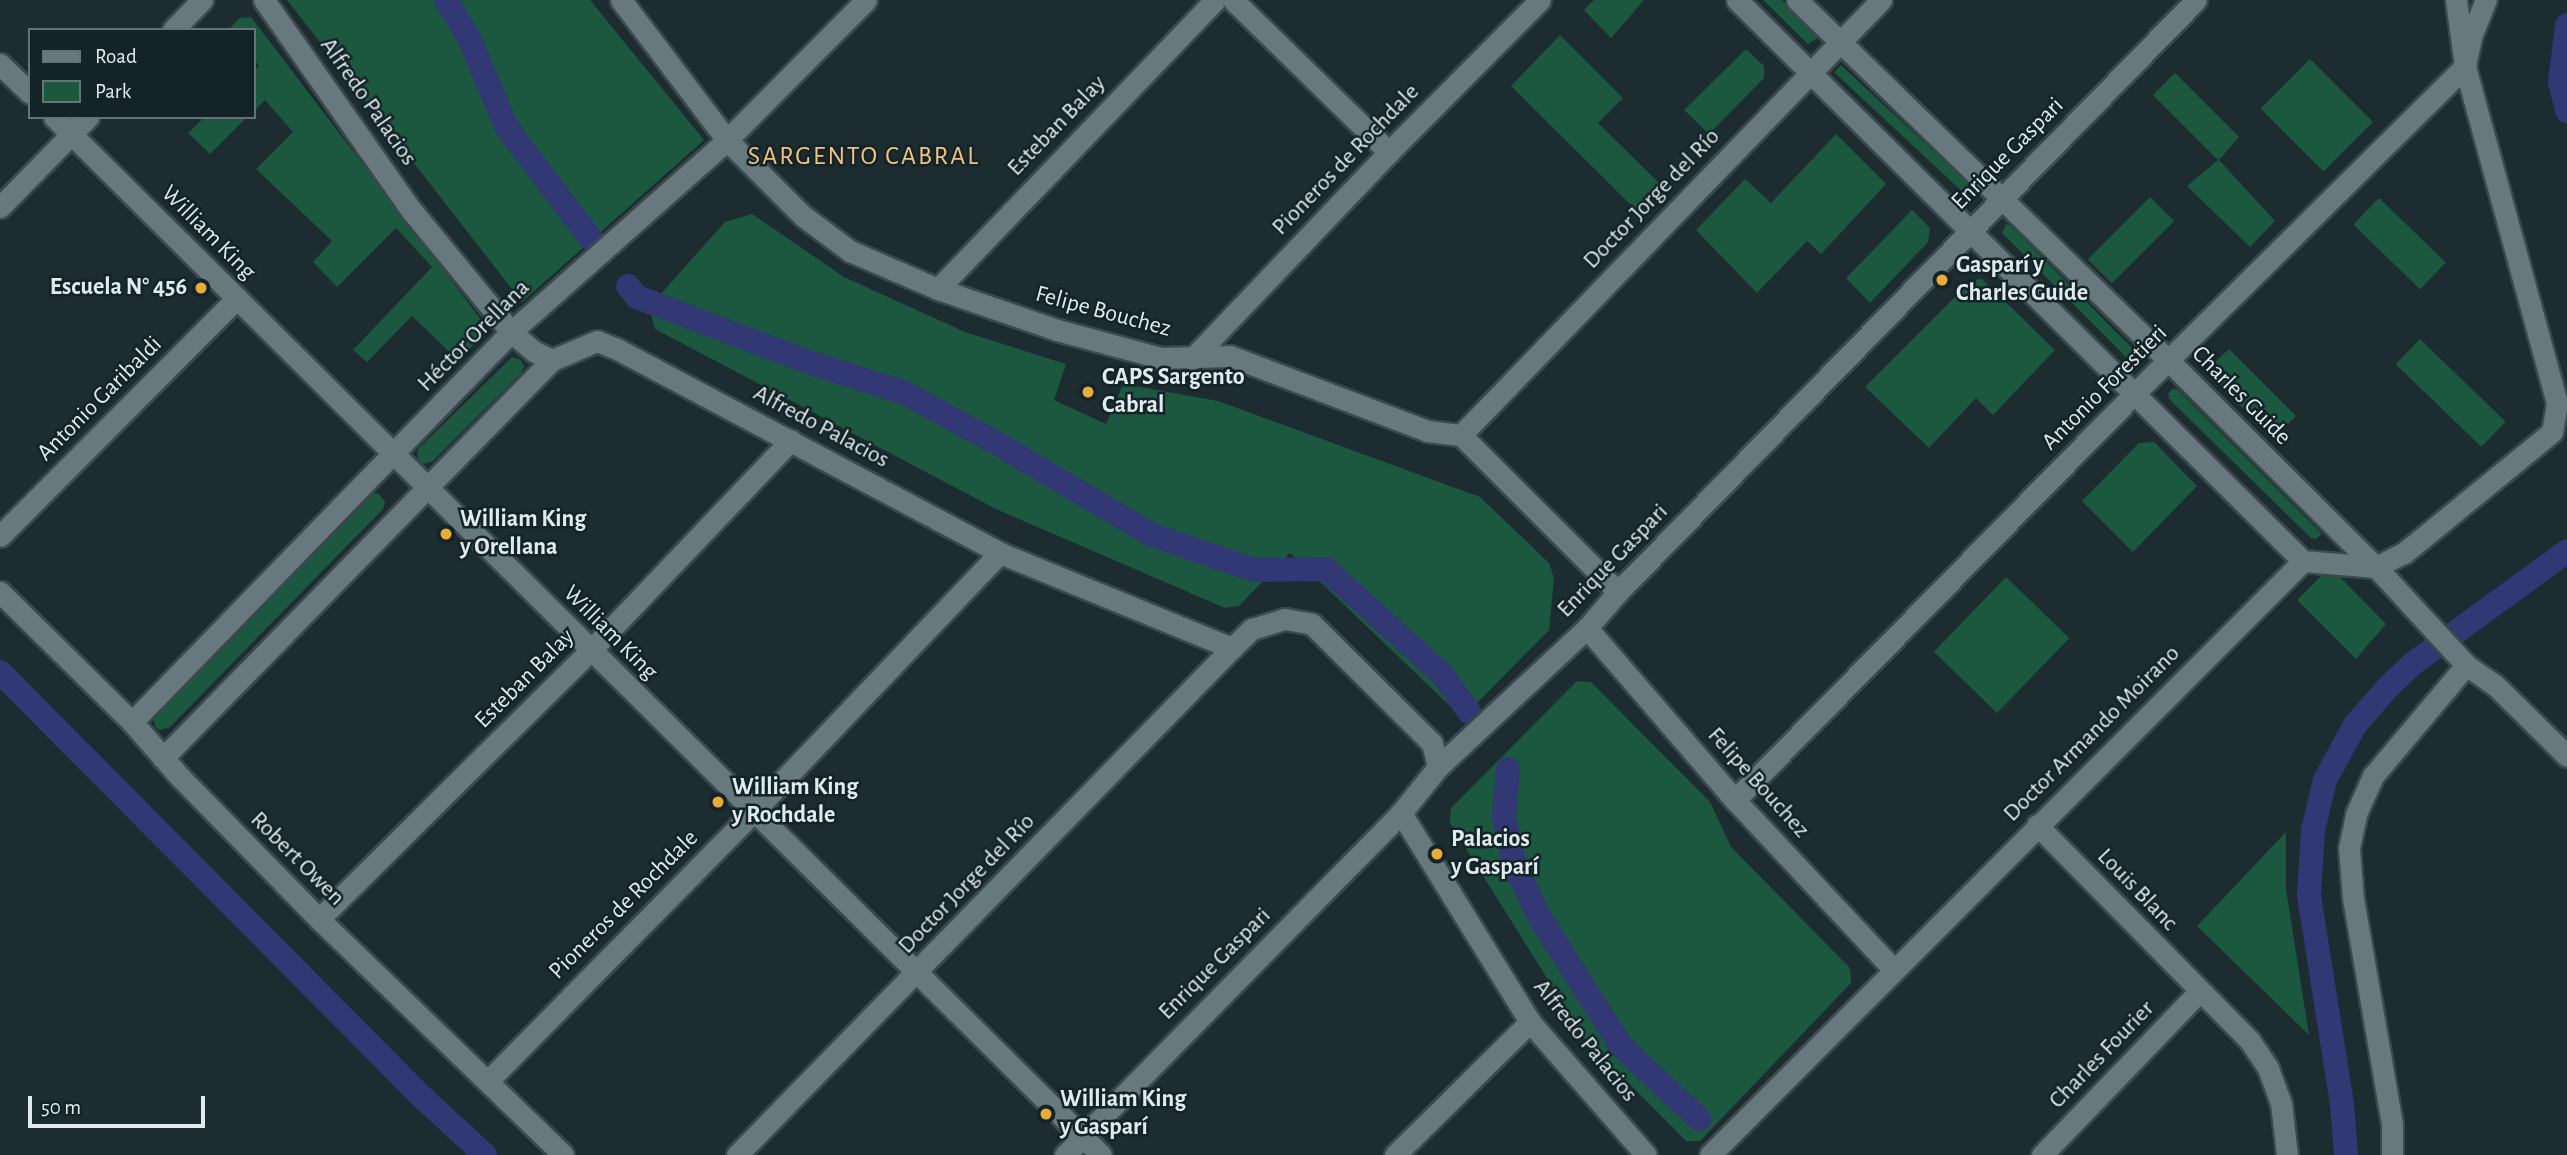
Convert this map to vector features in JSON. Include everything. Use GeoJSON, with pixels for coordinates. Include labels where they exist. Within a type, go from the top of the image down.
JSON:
{"type":"FeatureCollection","features":[{"type":"Feature","properties":{"kind":"street"},"geometry":{"type":"LineString","coordinates":[[175,28],[202,0]]}},
{"type":"Feature","properties":{"kind":"street","name":"Alfredo Palacios"},"geometry":{"type":"LineString","coordinates":[[264,0],[412,211],[511,332],[535,352],[552,360],[597,341],[791,440],[1000,553],[1232,648]]}},
{"type":"Feature","properties":{"kind":"street","name":"Felipe Bouchez"},"geometry":{"type":"LineString","coordinates":[[621,0],[727,140],[803,216],[850,251],[938,289],[1057,330],[1161,358],[1230,356],[1427,431],[1461,435]]}},
{"type":"Feature","properties":{"kind":"street","name":"Héctor Orellana"},"geometry":{"type":"LineString","coordinates":[[132,722],[511,332],[727,140],[866,0]]}},
{"type":"Feature","properties":{"kind":"street","name":"Esteban Balay"},"geometry":{"type":"LineString","coordinates":[[938,289],[1215,0]]}},
{"type":"Feature","properties":{"kind":"street"},"geometry":{"type":"LineString","coordinates":[[1233,0],[1388,152]]}},
{"type":"Feature","properties":{"kind":"street","name":"Pioneros de Rochdale"},"geometry":{"type":"LineString","coordinates":[[1192,359],[1388,152],[1540,0]]}},
{"type":"Feature","properties":{"kind":"street"},"geometry":{"type":"LineString","coordinates":[[1737,0],[2303,561],[2381,574],[2552,432],[2557,403],[2465,66],[2455,0]]}},
{"type":"Feature","properties":{"kind":"street","name":"Charles Guide"},"geometry":{"type":"LineString","coordinates":[[1797,0],[2169,361],[2381,574],[2466,665],[2495,685],[2567,756]]}},
{"type":"Feature","properties":{"kind":"street","name":"Doctor Jorge del Río"},"geometry":{"type":"LineString","coordinates":[[1461,435],[1881,0]]}},
{"type":"Feature","properties":{"kind":"street","name":"Enrique Gaspari"},"geometry":{"type":"LineString","coordinates":[[1065,1155],[1401,813],[1438,767],[1587,628],[1618,592],[2196,0]]}},
{"type":"Feature","properties":{"kind":"street"},"geometry":{"type":"LineString","coordinates":[[2465,66],[2472,34],[2486,0]]}},
{"type":"Feature","properties":{"kind":"street"},"geometry":{"type":"LineString","coordinates":[[0,64],[28,91]]}},
{"type":"Feature","properties":{"kind":"street","name":"Antonio Forestieri"},"geometry":{"type":"LineString","coordinates":[[1735,800],[2135,393],[2465,66]]}},
{"type":"Feature","properties":{"kind":"street","name":"William King"},"geometry":{"type":"LineString","coordinates":[[56,119],[1101,1155]]}},
{"type":"Feature","properties":{"kind":"street"},"geometry":{"type":"LineString","coordinates":[[0,207],[86,119]]}},
{"type":"Feature","properties":{"kind":"street","name":"Antonio Garibaldi"},"geometry":{"type":"LineString","coordinates":[[0,536],[237,298]]}},
{"type":"Feature","properties":{"kind":"street"},"geometry":{"type":"LineString","coordinates":[[163,758],[552,360]]}},
{"type":"Feature","properties":{"kind":"street"},"geometry":{"type":"LineString","coordinates":[[1461,435],[1618,592]]}},
{"type":"Feature","properties":{"kind":"street","name":"Esteban Balay"},"geometry":{"type":"LineString","coordinates":[[319,919],[590,651],[791,440]]}},
{"type":"Feature","properties":{"kind":"street","name":"Pioneros de Rochdale"},"geometry":{"type":"LineString","coordinates":[[488,1081],[753,812],[1000,553]]}},
{"type":"Feature","properties":{"kind":"street","name":"Doctor Armando Moirano"},"geometry":{"type":"LineString","coordinates":[[1710,1155],[2303,561]]}},
{"type":"Feature","properties":{"kind":"street","name":"Robert Owen"},"geometry":{"type":"LineString","coordinates":[[0,592],[132,722],[163,758],[319,919],[563,1155]]}},
{"type":"Feature","properties":{"kind":"street"},"geometry":{"type":"LineString","coordinates":[[1232,648],[1252,629],[1284,619],[1312,624],[1432,743],[1438,767]]}},
{"type":"Feature","properties":{"kind":"street","name":"Felipe Bouchez"},"geometry":{"type":"LineString","coordinates":[[1587,628],[1735,800],[1893,969]]}},
{"type":"Feature","properties":{"kind":"street","name":"Doctor Jorge del Río"},"geometry":{"type":"LineString","coordinates":[[737,1155],[1232,648]]}},
{"type":"Feature","properties":{"kind":"street"},"geometry":{"type":"LineString","coordinates":[[2392,1155],[2392,1124],[2353,898],[2349,848],[2357,814],[2373,776],[2466,665]]}},
{"type":"Feature","properties":{"kind":"street","name":"Alfredo Palacios"},"geometry":{"type":"LineString","coordinates":[[1401,813],[1530,1022],[1646,1155]]}},
{"type":"Feature","properties":{"kind":"street","name":"Louis Blanc"},"geometry":{"type":"LineString","coordinates":[[2037,825],[2250,1041],[2268,1068],[2281,1103],[2287,1155]]}},
{"type":"Feature","properties":{"kind":"street","name":"Charles Fourier"},"geometry":{"type":"LineString","coordinates":[[2042,1155],[2200,992]]}},
{"type":"Feature","properties":{"kind":"street"},"geometry":{"type":"LineString","coordinates":[[1395,1155],[1530,1022]]}},
{"type":"Feature","properties":{"kind":"green space"},"geometry":{"type":"Polygon","coordinates":[[[287,0],[590,0],[704,140],[522,302],[287,0]]]}},
{"type":"Feature","properties":{"kind":"green space"},"geometry":{"type":"Polygon","coordinates":[[[1594,0],[1644,0],[1611,38],[1584,10],[1594,0]]]}},
{"type":"Feature","properties":{"kind":"green space"},"geometry":{"type":"Polygon","coordinates":[[[1763,0],[1782,0],[1818,38],[1808,44],[1763,0]]]}},
{"type":"Feature","properties":{"kind":"green space"},"geometry":{"type":"Polygon","coordinates":[[[251,17],[482,321],[481,336],[459,361],[412,316],[367,362],[353,350],[432,267],[396,228],[337,287],[313,262],[332,241],[256,169],[293,132],[265,100],[256,109],[256,69],[259,66],[256,62],[256,28],[230,28],[240,18],[251,17]]]}},
{"type":"Feature","properties":{"kind":"green space"},"geometry":{"type":"Polygon","coordinates":[[[1560,35],[1623,98],[1598,123],[1660,184],[1635,209],[1511,86],[1560,35]]]}},
{"type":"Feature","properties":{"kind":"green space"},"geometry":{"type":"Polygon","coordinates":[[[1746,49],[1764,66],[1764,78],[1709,134],[1684,110],[1746,49]]]}},
{"type":"Feature","properties":{"kind":"green space"},"geometry":{"type":"Polygon","coordinates":[[[2310,59],[2373,122],[2323,171],[2261,108],[2310,59]]]}},
{"type":"Feature","properties":{"kind":"green space"},"geometry":{"type":"Polygon","coordinates":[[[1841,65],[1973,188],[1966,195],[1834,72],[1841,65]]]}},
{"type":"Feature","properties":{"kind":"green space"},"geometry":{"type":"Polygon","coordinates":[[[2175,73],[2239,137],[2219,160],[2275,221],[2250,247],[2187,186],[2218,160],[2153,95],[2175,73]]]}},
{"type":"Feature","properties":{"kind":"green space"},"geometry":{"type":"Polygon","coordinates":[[[203,119],[245,119],[210,154],[188,133],[203,119]]]}},
{"type":"Feature","properties":{"kind":"green space"},"geometry":{"type":"Polygon","coordinates":[[[1836,134],[1886,184],[1821,254],[1807,241],[1757,293],[1696,230],[1745,179],[1771,203],[1836,134]]]}},
{"type":"Feature","properties":{"kind":"green space"},"geometry":{"type":"Polygon","coordinates":[[[2150,197],[2174,221],[2112,283],[2088,259],[2150,197]]]}},
{"type":"Feature","properties":{"kind":"green space"},"geometry":{"type":"Polygon","coordinates":[[[2379,198],[2446,263],[2420,289],[2353,225],[2379,198]]]}},
{"type":"Feature","properties":{"kind":"green space"},"geometry":{"type":"Polygon","coordinates":[[[1912,210],[1930,228],[1928,242],[1870,303],[1846,278],[1912,210]]]}},
{"type":"Feature","properties":{"kind":"green space"},"geometry":{"type":"Polygon","coordinates":[[[752,214],[844,277],[965,332],[1066,364],[1054,400],[1106,424],[1123,384],[1218,401],[1480,497],[1549,563],[1554,578],[1549,630],[1477,703],[1450,706],[1290,553],[1239,606],[1225,608],[996,509],[655,329],[649,307],[725,222],[752,214]]]}},
{"type":"Feature","properties":{"kind":"green space"},"geometry":{"type":"Polygon","coordinates":[[[2006,224],[2137,353],[2132,358],[2127,358],[2002,233],[2006,224]]]}},
{"type":"Feature","properties":{"kind":"green space"},"geometry":{"type":"Polygon","coordinates":[[[1982,279],[2055,350],[1993,415],[1976,398],[1929,448],[1865,387],[1972,280],[1982,279]]]}},
{"type":"Feature","properties":{"kind":"green space"},"geometry":{"type":"Polygon","coordinates":[[[2420,339],[2506,422],[2481,447],[2396,364],[2420,339]]]}},
{"type":"Feature","properties":{"kind":"green space"},"geometry":{"type":"Polygon","coordinates":[[[2229,349],[2296,416],[2274,438],[2212,378],[2212,365],[2229,349]]]}},
{"type":"Feature","properties":{"kind":"green space"},"geometry":{"type":"Polygon","coordinates":[[[512,357],[521,360],[524,366],[521,373],[433,461],[424,464],[419,462],[419,448],[512,357]]]}},
{"type":"Feature","properties":{"kind":"green space"},"geometry":{"type":"Polygon","coordinates":[[[2172,389],[2177,389],[2322,534],[2316,539],[2311,538],[2170,400],[2168,394],[2172,389]]]}},
{"type":"Feature","properties":{"kind":"green space"},"geometry":{"type":"Polygon","coordinates":[[[2154,442],[2197,486],[2133,552],[2082,501],[2139,443],[2154,442]]]}},
{"type":"Feature","properties":{"kind":"green space"},"geometry":{"type":"Polygon","coordinates":[[[378,493],[385,502],[383,509],[170,727],[160,730],[156,728],[153,718],[156,713],[369,495],[378,493]]]}},
{"type":"Feature","properties":{"kind":"green space"},"geometry":{"type":"Polygon","coordinates":[[[2323,574],[2338,575],[2386,624],[2356,659],[2297,600],[2323,574]]]}},
{"type":"Feature","properties":{"kind":"green space"},"geometry":{"type":"Polygon","coordinates":[[[2006,577],[2069,638],[1997,713],[1934,652],[2006,577]]]}},
{"type":"Feature","properties":{"kind":"green space"},"geometry":{"type":"Polygon","coordinates":[[[1577,681],[1591,682],[1710,802],[1731,847],[1850,968],[1851,983],[1700,1141],[1686,1141],[1585,1039],[1450,823],[1451,808],[1577,681]]]}},
{"type":"Feature","properties":{"kind":"green space"},"geometry":{"type":"Polygon","coordinates":[[[2286,832],[2286,889],[2309,1035],[2197,926],[2286,832]]]}},
{"type":"Feature","properties":{"kind":"waterway"},"geometry":{"type":"LineString","coordinates":[[446,0],[469,38],[507,128],[591,239]]}},
{"type":"Feature","properties":{"kind":"waterway"},"geometry":{"type":"LineString","coordinates":[[2567,25],[2560,82],[2567,111]]}},
{"type":"Feature","properties":{"kind":"waterway"},"geometry":{"type":"LineString","coordinates":[[628,286],[637,297],[808,362],[905,393],[993,441],[1152,535],[1254,570],[1326,569],[1442,674],[1469,712]]}},
{"type":"Feature","properties":{"kind":"waterway"},"geometry":{"type":"LineString","coordinates":[[2346,1155],[2342,1104],[2309,895],[2313,830],[2325,780],[2355,725],[2389,686],[2415,662],[2567,551]]}},
{"type":"Feature","properties":{"kind":"waterway"},"geometry":{"type":"LineString","coordinates":[[0,672],[423,1098],[485,1155]]}},
{"type":"Feature","properties":{"kind":"waterway"},"geometry":{"type":"LineString","coordinates":[[1508,769],[1504,817],[1514,863],[1538,915],[1621,1046],[1699,1119]]}},
{"type":"Feature","properties":{"kind":"place","name":"Gasparí y Charles Guide"},"geometry":{"type":"Point","coordinates":[1942,280]}},
{"type":"Feature","properties":{"kind":"place","name":"Escuela N° 456"},"geometry":{"type":"Point","coordinates":[201,288]}},
{"type":"Feature","properties":{"kind":"place","name":"CAPS Sargento Cabral"},"geometry":{"type":"Point","coordinates":[1088,392]}},
{"type":"Feature","properties":{"kind":"place","name":"William King y Orellana"},"geometry":{"type":"Point","coordinates":[446,534]}},
{"type":"Feature","properties":{"kind":"place","name":"William King y Rochdale"},"geometry":{"type":"Point","coordinates":[718,802]}},
{"type":"Feature","properties":{"kind":"place","name":"Palacios y Gasparí"},"geometry":{"type":"Point","coordinates":[1437,854]}},
{"type":"Feature","properties":{"kind":"place","name":"William King y Gasparí"},"geometry":{"type":"Point","coordinates":[1046,1114]}},
{"type":"Feature","properties":{"kind":"district","name":"SARGENTO CABRAL"},"geometry":{"type":"Point","coordinates":[864,157]}}]}
